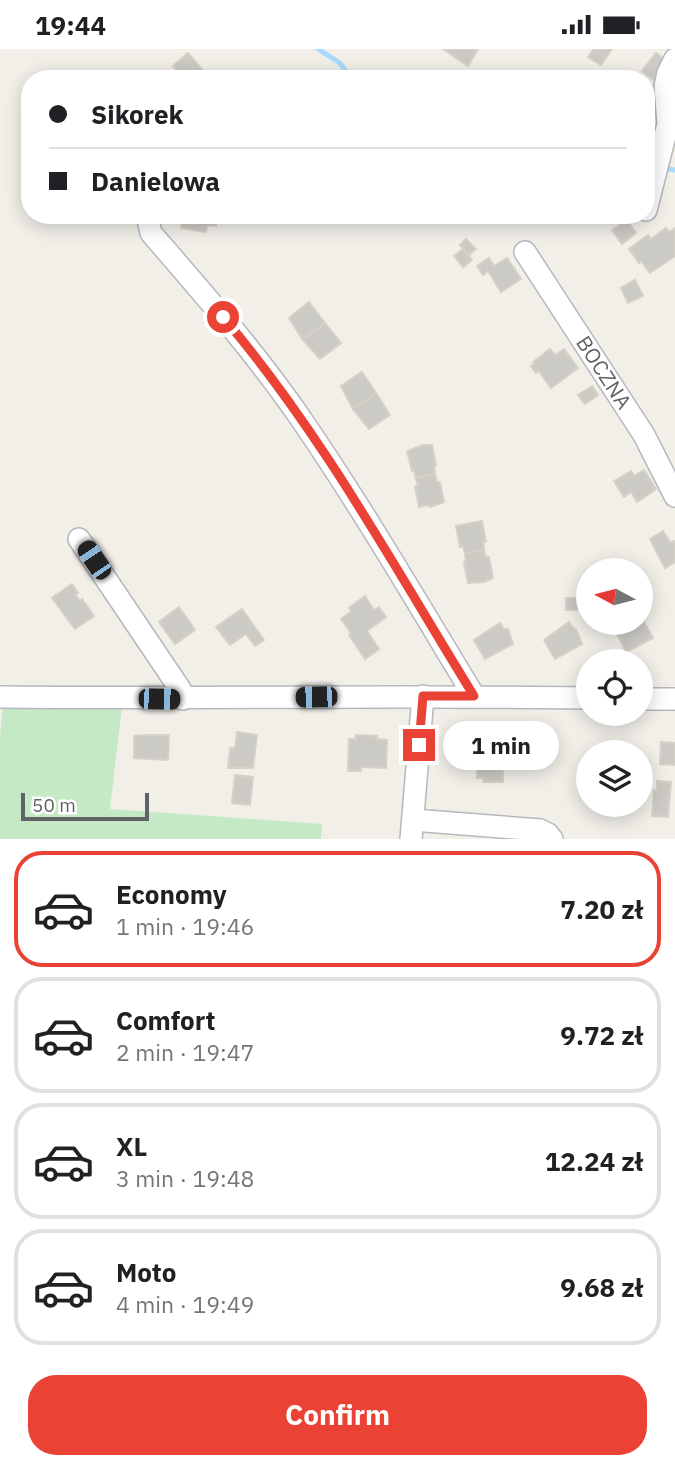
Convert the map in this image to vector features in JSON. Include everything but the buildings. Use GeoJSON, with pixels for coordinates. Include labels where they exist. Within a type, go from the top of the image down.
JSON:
{"type":"FeatureCollection","features":[{"type":"Feature","properties":{"kind":"street"},"geometry":{"type":"LineString","coordinates":[[655,169],[668,124],[665,86],[675,59]]}},
{"type":"Feature","properties":{"kind":"street"},"geometry":{"type":"LineString","coordinates":[[149,224],[151,233],[241,338],[298,415],[363,514],[474,696]]}},
{"type":"Feature","properties":{"kind":"street","name":"BOCZNA"},"geometry":{"type":"LineString","coordinates":[[525,252],[644,435],[675,496]]}},
{"type":"Feature","properties":{"kind":"street"},"geometry":{"type":"LineString","coordinates":[[79,538],[180,689],[183,699]]}},
{"type":"Feature","properties":{"kind":"street"},"geometry":{"type":"LineString","coordinates":[[423,696],[412,829],[540,830],[552,839]]}},
{"type":"Feature","properties":{"kind":"street"},"geometry":{"type":"LineString","coordinates":[[0,697],[576,698]]}},
{"type":"Feature","properties":{"kind":"street"},"geometry":{"type":"LineString","coordinates":[[653,699],[675,699]]}},
{"type":"Feature","properties":{"kind":"green space"},"geometry":{"type":"Polygon","coordinates":[[[3,705],[122,705],[110,809],[322,824],[321,839],[0,839],[0,737],[3,705]]]}},
{"type":"Feature","properties":{"kind":"waterway"},"geometry":{"type":"LineString","coordinates":[[318,49],[340,63],[345,70]]}},
{"type":"Feature","properties":{"kind":"waterway"},"geometry":{"type":"LineString","coordinates":[[661,167],[675,170]]}},
{"type":"Feature","properties":{"kind":"route"},"geometry":{"type":"LineString","coordinates":[[223,317],[298,415],[363,514],[474,696],[423,696],[419,745]]}}]}
